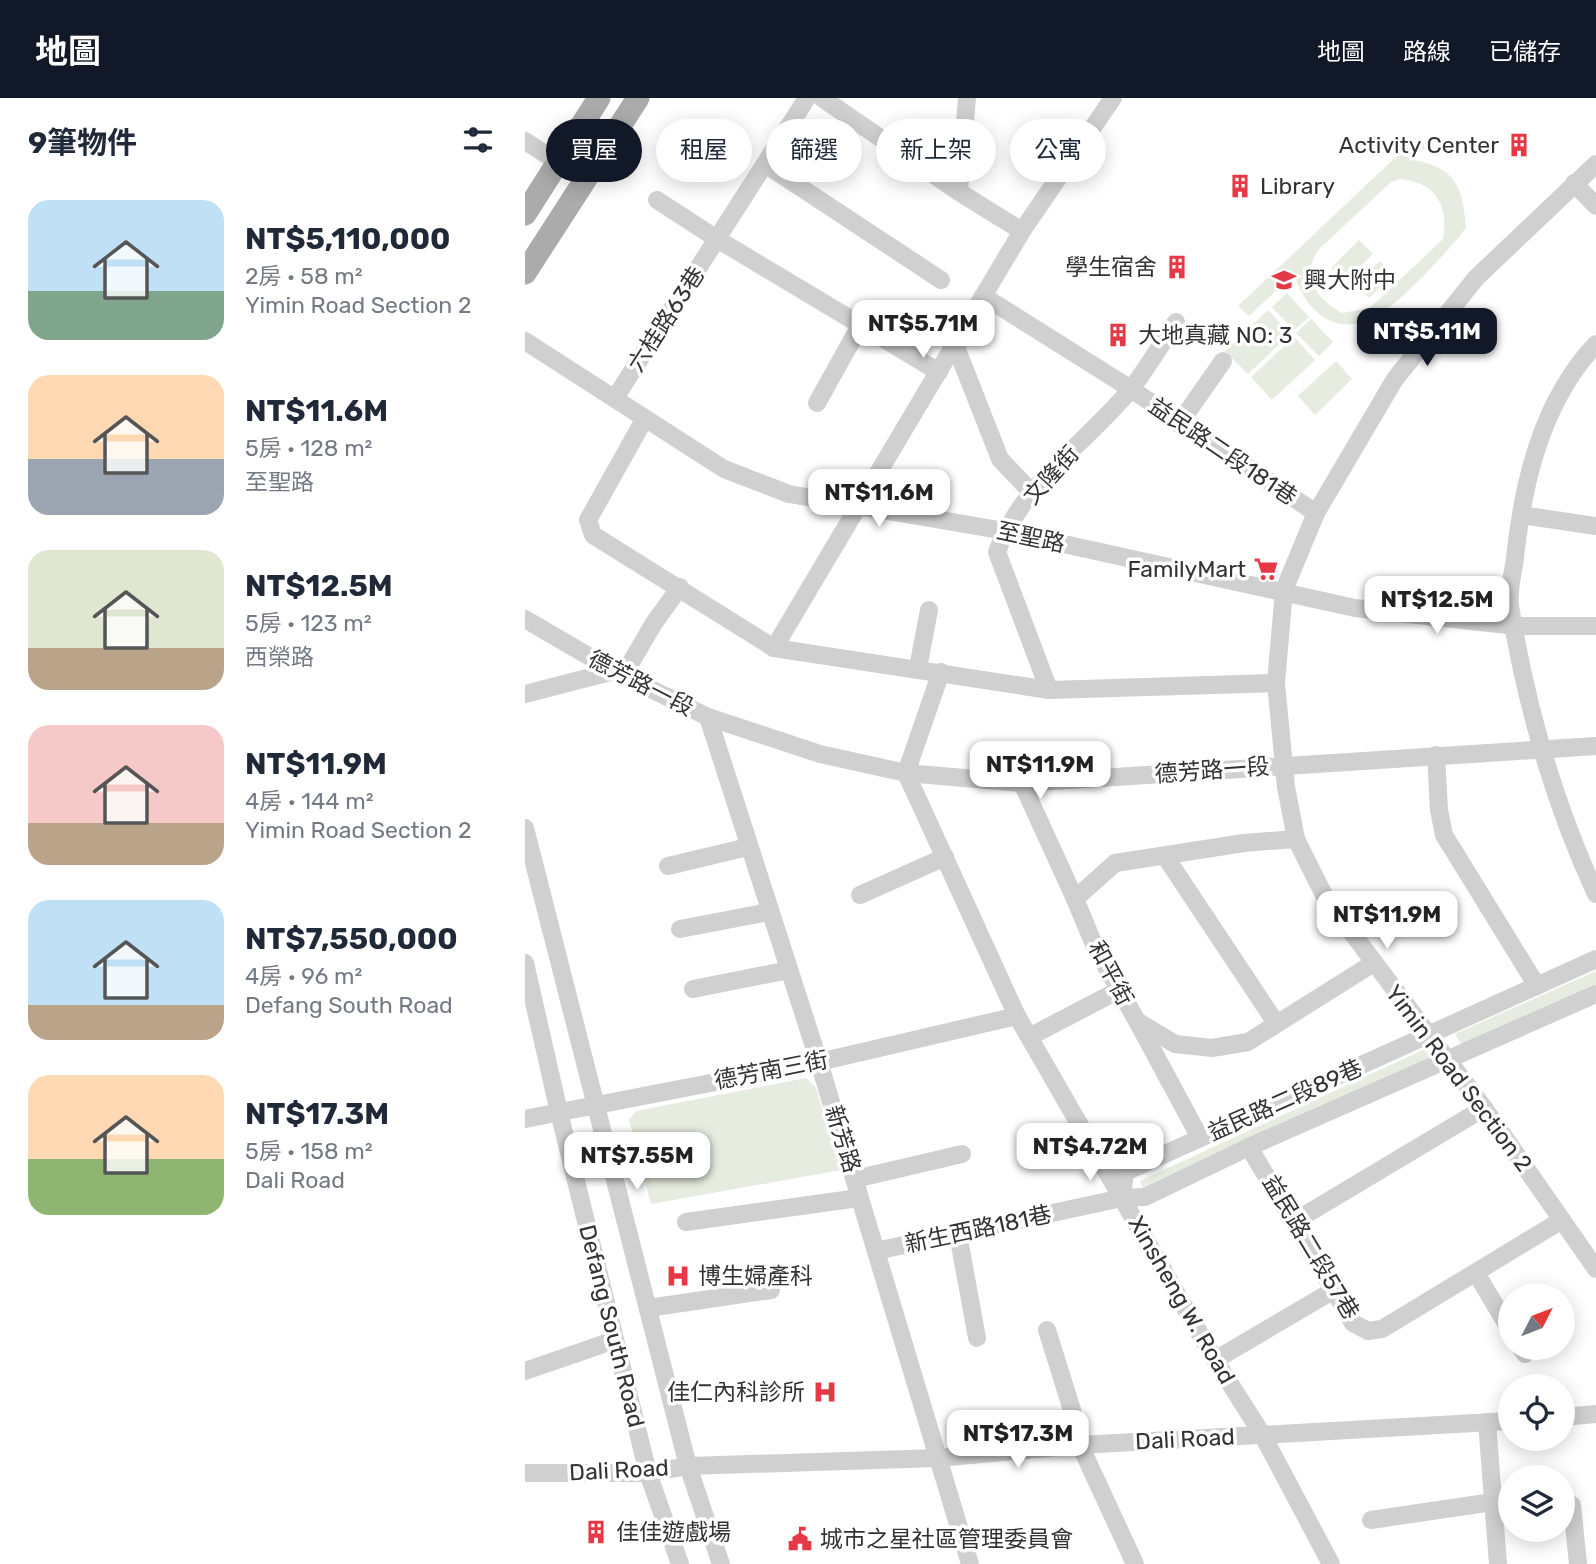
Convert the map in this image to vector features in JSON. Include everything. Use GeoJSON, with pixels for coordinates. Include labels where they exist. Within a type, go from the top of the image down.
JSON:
{"type":"FeatureCollection","features":[{"type":"Feature","properties":{"kind":"main road"},"geometry":{"type":"LineString","coordinates":[[586,119],[599,98]]}},
{"type":"Feature","properties":{"kind":"main road"},"geometry":{"type":"LineString","coordinates":[[525,273],[638,98]]}},
{"type":"Feature","properties":{"kind":"main road"},"geometry":{"type":"LineString","coordinates":[[525,214],[546,181]]}},
{"type":"Feature","properties":{"kind":"street","name":"六桂路63巷"},"geometry":{"type":"LineString","coordinates":[[615,398],[807,98]]}},
{"type":"Feature","properties":{"kind":"street"},"geometry":{"type":"LineString","coordinates":[[822,98],[959,192],[1022,231]]}},
{"type":"Feature","properties":{"kind":"street"},"geometry":{"type":"LineString","coordinates":[[959,192],[967,98]]}},
{"type":"Feature","properties":{"kind":"street"},"geometry":{"type":"LineString","coordinates":[[775,648],[1022,231],[1113,98]]}},
{"type":"Feature","properties":{"kind":"street"},"geometry":{"type":"LineString","coordinates":[[525,141],[546,154]]}},
{"type":"Feature","properties":{"kind":"street"},"geometry":{"type":"LineString","coordinates":[[765,164],[941,280]]}},
{"type":"Feature","properties":{"kind":"street","name":"Yimin Road Section 2"},"geometry":{"type":"LineString","coordinates":[[1596,164],[1476,278],[1433,328],[1395,379],[1316,513],[1284,590],[1276,682],[1283,765],[1296,839],[1325,897],[1372,964],[1430,1034],[1484,1108],[1596,1269]]}},
{"type":"Feature","properties":{"kind":"street"},"geometry":{"type":"LineString","coordinates":[[1574,183],[1596,206]]}},
{"type":"Feature","properties":{"kind":"street"},"geometry":{"type":"LineString","coordinates":[[657,200],[939,372]]}},
{"type":"Feature","properties":{"kind":"street","name":"益民路二段181巷"},"geometry":{"type":"LineString","coordinates":[[983,296],[1131,389],[1179,424],[1316,513]]}},
{"type":"Feature","properties":{"kind":"street","name":"文隆街"},"geometry":{"type":"LineString","coordinates":[[1049,690],[997,552],[1005,531],[1032,493],[1131,389],[1176,322]]}},
{"type":"Feature","properties":{"kind":"street"},"geometry":{"type":"LineString","coordinates":[[817,403],[861,324]]}},
{"type":"Feature","properties":{"kind":"street","name":"至聖路"},"geometry":{"type":"LineString","coordinates":[[525,341],[724,469],[789,494],[1005,531],[1284,590],[1355,608],[1516,626],[1596,626]]}},
{"type":"Feature","properties":{"kind":"street"},"geometry":{"type":"LineString","coordinates":[[954,342],[1000,459],[1032,493]]}},
{"type":"Feature","properties":{"kind":"street"},"geometry":{"type":"LineString","coordinates":[[1596,345],[1580,361],[1535,448],[1521,515],[1510,604],[1540,749],[1589,862],[1596,894]]}},
{"type":"Feature","properties":{"kind":"street"},"geometry":{"type":"LineString","coordinates":[[1179,424],[1223,361]]}},
{"type":"Feature","properties":{"kind":"street"},"geometry":{"type":"LineString","coordinates":[[644,420],[588,520],[593,535],[775,648],[1049,690],[1276,682]]}},
{"type":"Feature","properties":{"kind":"street"},"geometry":{"type":"LineString","coordinates":[[1521,515],[1596,526]]}},
{"type":"Feature","properties":{"kind":"street"},"geometry":{"type":"LineString","coordinates":[[525,694],[618,673],[680,587]]}},
{"type":"Feature","properties":{"kind":"street"},"geometry":{"type":"LineString","coordinates":[[918,668],[929,610]]}},
{"type":"Feature","properties":{"kind":"street","name":"德芳路一段"},"geometry":{"type":"LineString","coordinates":[[525,619],[618,673],[708,717],[820,754],[906,772],[1022,783],[1596,746]]}},
{"type":"Feature","properties":{"kind":"street"},"geometry":{"type":"LineString","coordinates":[[906,772],[941,672]]}},
{"type":"Feature","properties":{"kind":"street","name":"新芳路"},"geometry":{"type":"LineString","coordinates":[[708,717],[819,1062],[970,1564]]}},
{"type":"Feature","properties":{"kind":"street"},"geometry":{"type":"LineString","coordinates":[[1436,755],[1439,810],[1444,835],[1537,986]]}},
{"type":"Feature","properties":{"kind":"street","name":"Xinsheng W. Road"},"geometry":{"type":"LineString","coordinates":[[906,772],[1017,1016],[1215,1360],[1262,1434],[1331,1564]]}},
{"type":"Feature","properties":{"kind":"street","name":"和平街"},"geometry":{"type":"LineString","coordinates":[[1022,783],[1075,899],[1137,1021],[1175,1044],[1212,1048],[1248,1042],[1372,964]]}},
{"type":"Feature","properties":{"kind":"street","name":"Defang South Road"},"geometry":{"type":"LineString","coordinates":[[525,828],[688,1466],[721,1564]]}},
{"type":"Feature","properties":{"kind":"street"},"geometry":{"type":"LineString","coordinates":[[1075,899],[1115,863],[1244,842],[1296,839]]}},
{"type":"Feature","properties":{"kind":"street"},"geometry":{"type":"LineString","coordinates":[[668,866],[748,847]]}},
{"type":"Feature","properties":{"kind":"street"},"geometry":{"type":"LineString","coordinates":[[1165,856],[1276,1023]]}},
{"type":"Feature","properties":{"kind":"street"},"geometry":{"type":"LineString","coordinates":[[860,895],[944,857]]}},
{"type":"Feature","properties":{"kind":"street"},"geometry":{"type":"LineString","coordinates":[[680,929],[769,912]]}},
{"type":"Feature","properties":{"kind":"street","name":"益民路二段89巷"},"geometry":{"type":"LineString","coordinates":[[1596,960],[1125,1172],[1122,1198],[1145,1198],[1249,1147],[1596,994]]}},
{"type":"Feature","properties":{"kind":"street","name":"Defang South Road"},"geometry":{"type":"LineString","coordinates":[[525,963],[648,1473],[680,1564]]}},
{"type":"Feature","properties":{"kind":"street"},"geometry":{"type":"LineString","coordinates":[[693,989],[789,970]]}},
{"type":"Feature","properties":{"kind":"street"},"geometry":{"type":"LineString","coordinates":[[1029,1038],[1119,990]]}},
{"type":"Feature","properties":{"kind":"street","name":"德芳南三街"},"geometry":{"type":"LineString","coordinates":[[525,1119],[819,1062],[1017,1016]]}},
{"type":"Feature","properties":{"kind":"street"},"geometry":{"type":"LineString","coordinates":[[1137,1021],[1200,1138]]}},
{"type":"Feature","properties":{"kind":"street"},"geometry":{"type":"LineString","coordinates":[[1295,1221],[1484,1108]]}},
{"type":"Feature","properties":{"kind":"street","name":"益民路二段57巷"},"geometry":{"type":"LineString","coordinates":[[1249,1147],[1353,1322],[1368,1331],[1382,1329],[1562,1220]]}},
{"type":"Feature","properties":{"kind":"street"},"geometry":{"type":"LineString","coordinates":[[855,1179],[961,1154]]}},
{"type":"Feature","properties":{"kind":"street"},"geometry":{"type":"LineString","coordinates":[[686,1222],[859,1198]]}},
{"type":"Feature","properties":{"kind":"street","name":"新生西路181巷"},"geometry":{"type":"LineString","coordinates":[[876,1251],[1122,1198]]}},
{"type":"Feature","properties":{"kind":"street"},"geometry":{"type":"LineString","coordinates":[[958,1234],[977,1338]]}},
{"type":"Feature","properties":{"kind":"street"},"geometry":{"type":"LineString","coordinates":[[1476,1273],[1498,1310]]}},
{"type":"Feature","properties":{"kind":"street"},"geometry":{"type":"LineString","coordinates":[[648,1308],[771,1290]]}},
{"type":"Feature","properties":{"kind":"street"},"geometry":{"type":"LineString","coordinates":[[1215,1360],[1334,1290]]}},
{"type":"Feature","properties":{"kind":"street"},"geometry":{"type":"LineString","coordinates":[[1047,1329],[1078,1429],[1080,1445],[1135,1564]]}},
{"type":"Feature","properties":{"kind":"street"},"geometry":{"type":"LineString","coordinates":[[525,1370],[615,1340]]}},
{"type":"Feature","properties":{"kind":"street"},"geometry":{"type":"LineString","coordinates":[[1575,1416],[1596,1414]]}},
{"type":"Feature","properties":{"kind":"street"},"geometry":{"type":"LineString","coordinates":[[1487,1422],[1498,1564]]}},
{"type":"Feature","properties":{"kind":"street","name":"Dali Road"},"geometry":{"type":"LineString","coordinates":[[525,1473],[648,1473],[688,1466],[938,1458],[1080,1445],[1498,1422]]}},
{"type":"Feature","properties":{"kind":"street"},"geometry":{"type":"LineString","coordinates":[[1371,1520],[1493,1502]]}},
{"type":"Feature","properties":{"kind":"street"},"geometry":{"type":"LineString","coordinates":[[1575,1534],[1578,1564]]}},
{"type":"Feature","properties":{"kind":"shaded area"},"geometry":{"type":"Polygon","coordinates":[[[1416,138],[1426,147],[1413,160],[1439,168],[1455,182],[1463,201],[1466,228],[1421,279],[1380,314],[1355,324],[1331,321],[1312,307],[1294,274],[1249,316],[1238,306],[1416,138]],[[1400,179],[1391,182],[1318,250],[1313,260],[1311,278],[1319,294],[1333,308],[1342,313],[1370,308],[1443,239],[1444,216],[1437,197],[1431,190],[1412,181],[1400,179]]]}},
{"type":"Feature","properties":{"kind":"shaded area"},"geometry":{"type":"Polygon","coordinates":[[[1359,240],[1373,254],[1345,281],[1331,268],[1359,240]]]}},
{"type":"Feature","properties":{"kind":"shaded area"},"geometry":{"type":"Polygon","coordinates":[[[1380,261],[1393,275],[1369,298],[1355,285],[1380,261]]]}},
{"type":"Feature","properties":{"kind":"shaded area"},"geometry":{"type":"Polygon","coordinates":[[[1287,293],[1309,317],[1294,330],[1272,307],[1287,293]]]}},
{"type":"Feature","properties":{"kind":"shaded area"},"geometry":{"type":"Polygon","coordinates":[[[1268,310],[1290,334],[1248,374],[1225,351],[1268,310]]]}},
{"type":"Feature","properties":{"kind":"shaded area"},"geometry":{"type":"Polygon","coordinates":[[[1311,319],[1333,342],[1319,356],[1296,333],[1311,319]]]}},
{"type":"Feature","properties":{"kind":"shaded area"},"geometry":{"type":"Polygon","coordinates":[[[1294,337],[1315,360],[1272,400],[1251,377],[1294,337]]]}},
{"type":"Feature","properties":{"kind":"shaded area"},"geometry":{"type":"Polygon","coordinates":[[[1336,361],[1352,379],[1315,415],[1298,396],[1336,361]]]}},
{"type":"Feature","properties":{"kind":"shaded area"},"geometry":{"type":"Polygon","coordinates":[[[1596,971],[1596,989],[1464,1048],[1455,1034],[1596,971]]]}},
{"type":"Feature","properties":{"kind":"shaded area"},"geometry":{"type":"Polygon","coordinates":[[[1425,1049],[1431,1061],[1146,1195],[1140,1181],[1425,1049]]]}},
{"type":"Feature","properties":{"kind":"shaded area"},"geometry":{"type":"Polygon","coordinates":[[[806,1078],[816,1088],[841,1170],[651,1204],[629,1120],[636,1111],[806,1078]]]}},
{"type":"Feature","properties":{"kind":"place","name":"Activity Center"},"geometry":{"type":"Point","coordinates":[1519,145]}},
{"type":"Feature","properties":{"kind":"place","name":"Library"},"geometry":{"type":"Point","coordinates":[1240,186]}},
{"type":"Feature","properties":{"kind":"place","name":"學生宿舍"},"geometry":{"type":"Point","coordinates":[1177,267]}},
{"type":"Feature","properties":{"kind":"place","name":"興大附中"},"geometry":{"type":"Point","coordinates":[1284,280]}},
{"type":"Feature","properties":{"kind":"place","name":"大地真藏 NO: 3"},"geometry":{"type":"Point","coordinates":[1118,335]}},
{"type":"Feature","properties":{"kind":"place","name":"FamilyMart"},"geometry":{"type":"Point","coordinates":[1266,569]}},
{"type":"Feature","properties":{"kind":"place","name":"博生婦產科"},"geometry":{"type":"Point","coordinates":[678,1276]}},
{"type":"Feature","properties":{"kind":"place","name":"佳仁內科診所"},"geometry":{"type":"Point","coordinates":[825,1392]}},
{"type":"Feature","properties":{"kind":"place","name":"佳佳遊戲場"},"geometry":{"type":"Point","coordinates":[596,1532]}},
{"type":"Feature","properties":{"kind":"place","name":"城市之星社區管理委員會"},"geometry":{"type":"Point","coordinates":[800,1539]}}]}
